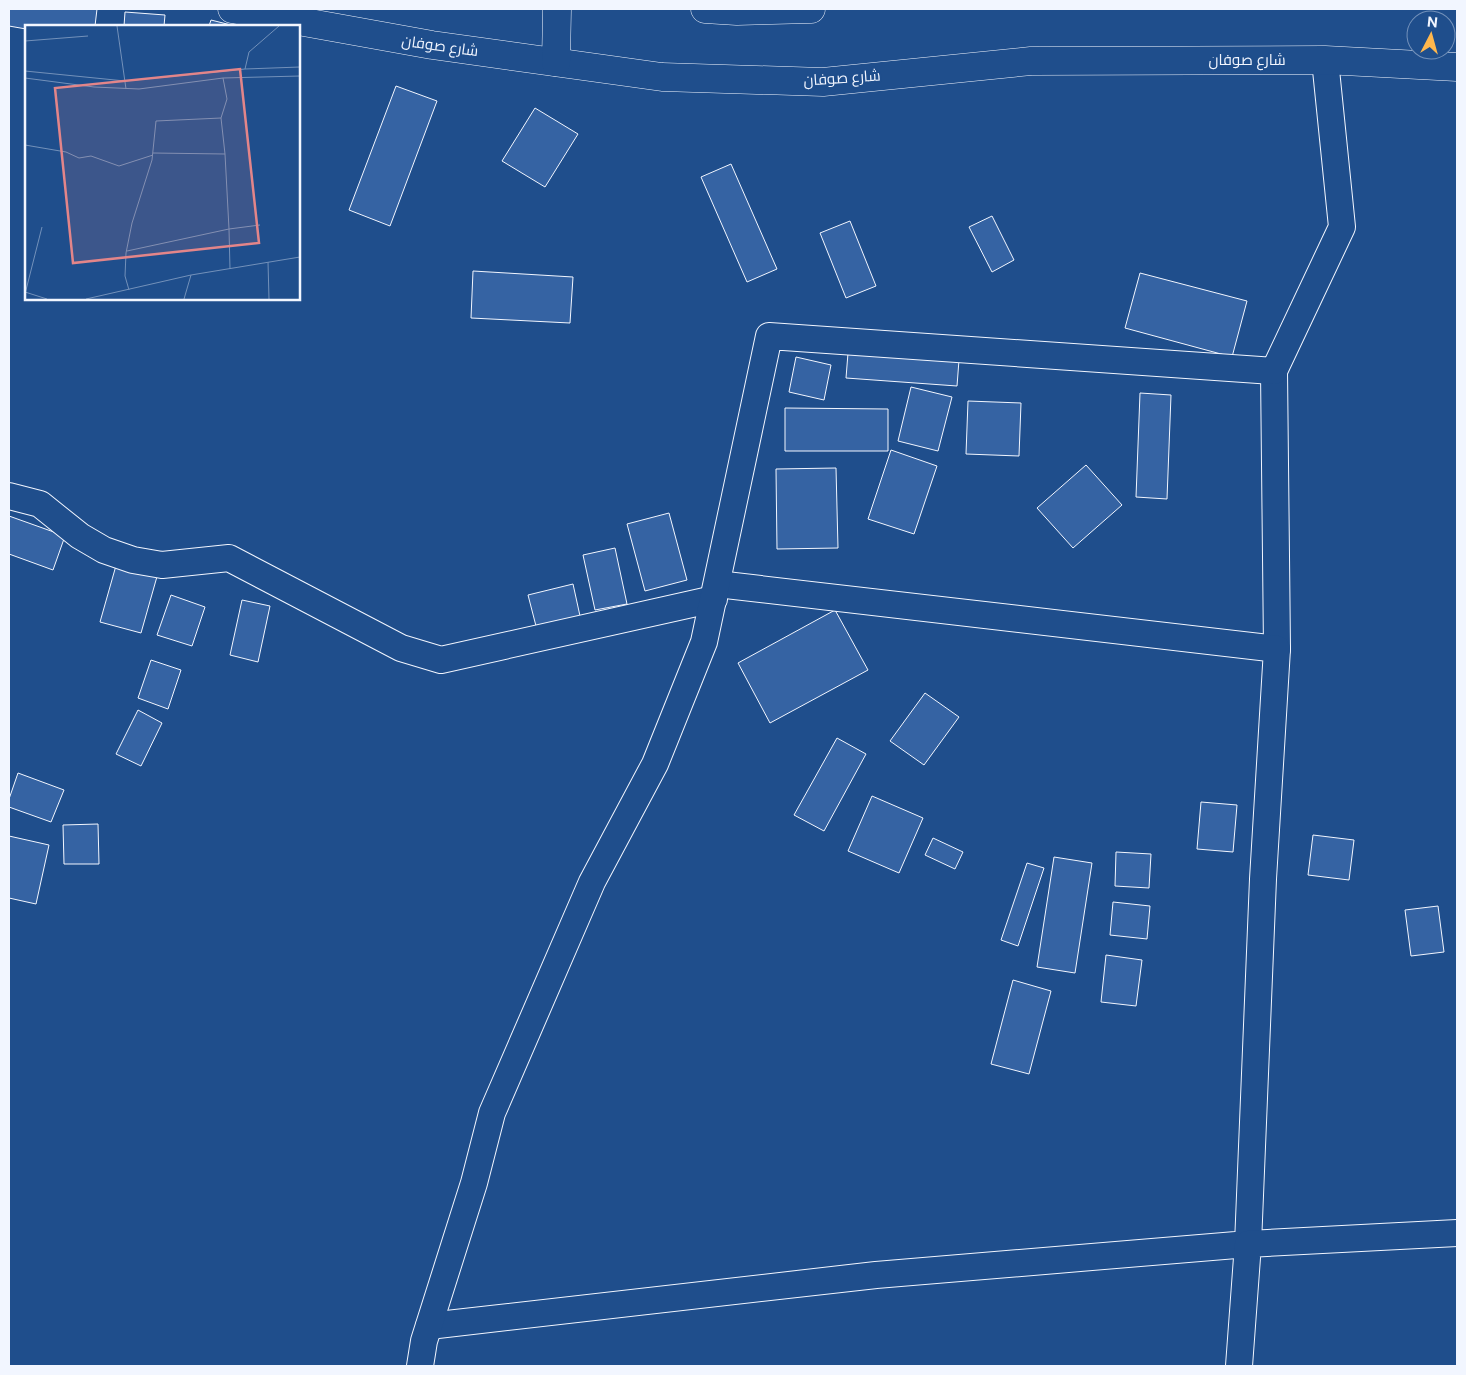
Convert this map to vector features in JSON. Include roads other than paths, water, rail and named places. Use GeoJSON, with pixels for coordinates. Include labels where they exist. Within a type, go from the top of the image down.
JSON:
{"type":"FeatureCollection","features":[{"type":"Feature","properties":{"kind":"street","name":"شارع صوفان"},"geometry":{"type":"LineString","coordinates":[[232,9],[432,46],[662,77],[823,82],[1031,61],[1325,60],[1457,67]]}},
{"type":"Feature","properties":{"kind":"street"},"geometry":{"type":"LineString","coordinates":[[556,62],[557,9]]}},
{"type":"Feature","properties":{"kind":"street"},"geometry":{"type":"LineString","coordinates":[[705,9],[737,11],[811,9]]}},
{"type":"Feature","properties":{"kind":"street"},"geometry":{"type":"LineString","coordinates":[[1239,1366],[1248,1244],[1263,879],[1277,648],[1274,371],[1342,227],[1325,60]]}},
{"type":"Feature","properties":{"kind":"street"},"geometry":{"type":"LineString","coordinates":[[420,1366],[429,1326],[474,1183],[492,1113],[592,882],[655,764],[704,642],[769,336],[1274,371]]}},
{"type":"Feature","properties":{"kind":"street"},"geometry":{"type":"LineString","coordinates":[[9,496],[40,504],[80,536],[104,550],[133,560],[162,566],[229,558],[401,648],[441,660],[715,592],[1277,648]]}},
{"type":"Feature","properties":{"kind":"street"},"geometry":{"type":"LineString","coordinates":[[429,1326],[876,1275],[1248,1244],[1457,1234]]}}]}
